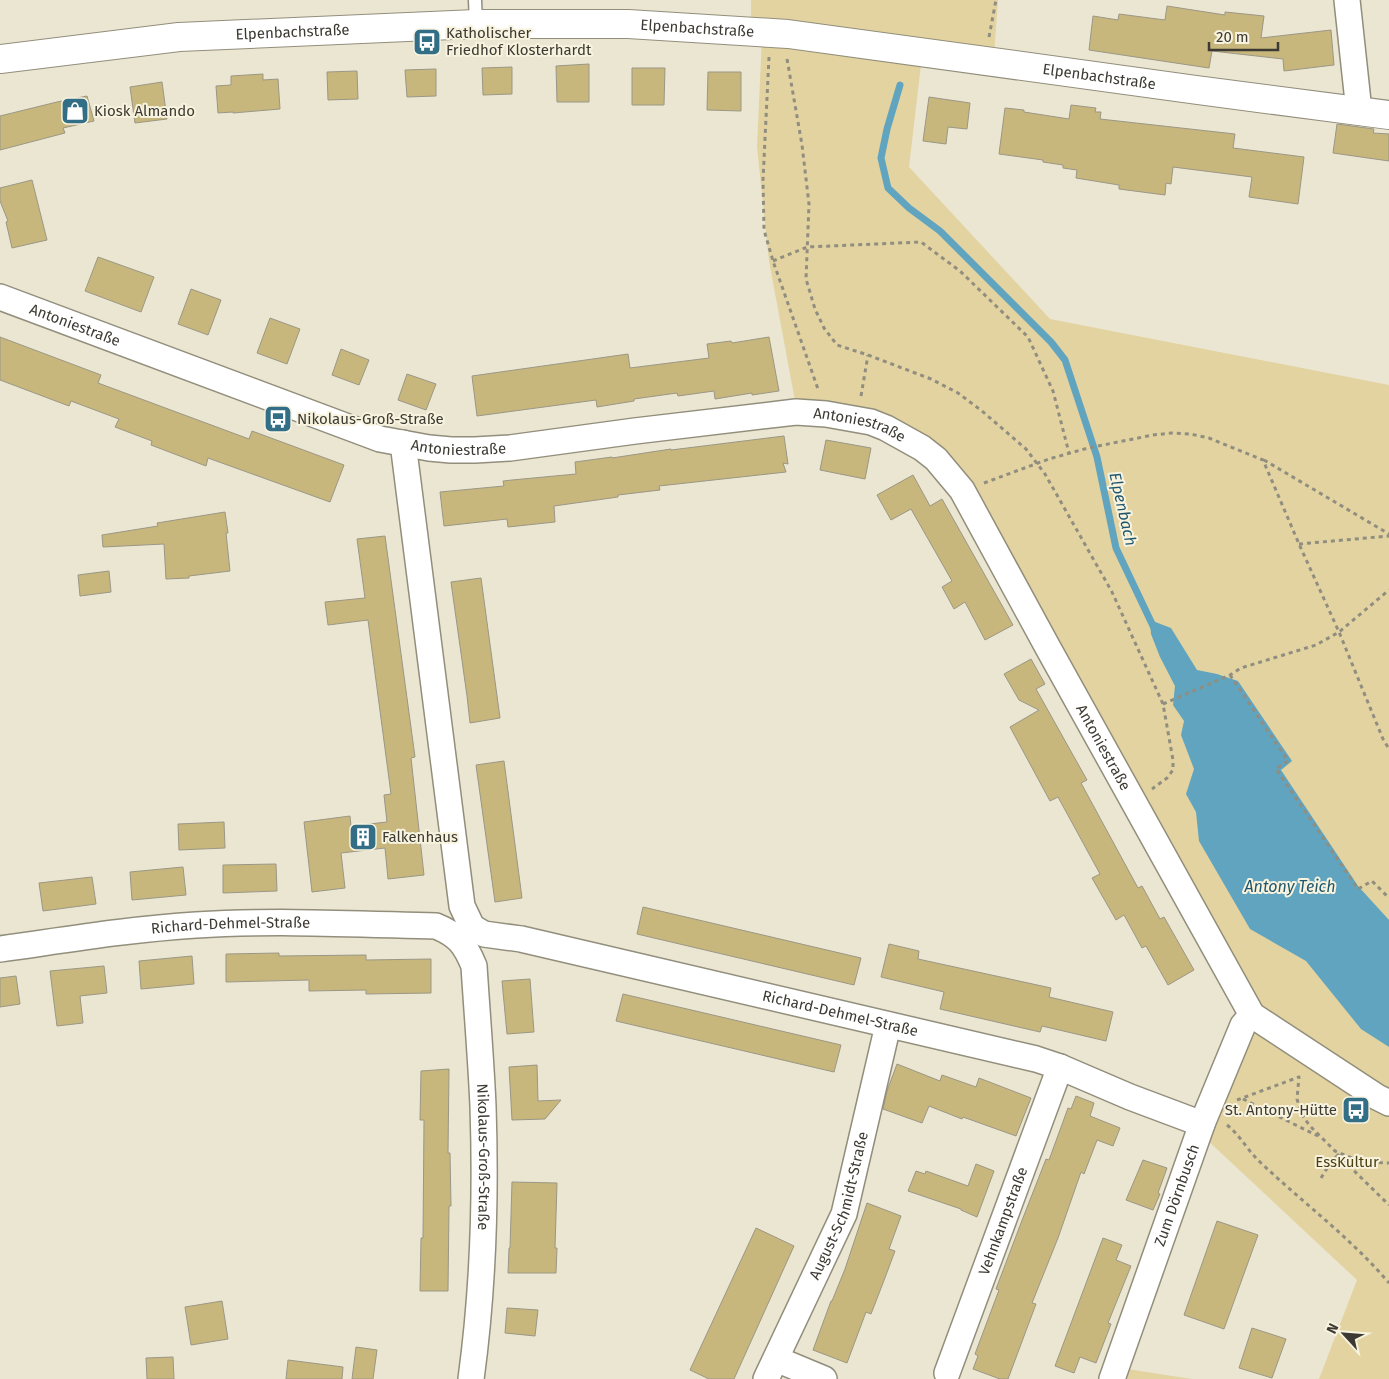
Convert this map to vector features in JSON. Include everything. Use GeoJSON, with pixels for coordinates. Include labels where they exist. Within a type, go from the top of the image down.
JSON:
{"type":"FeatureCollection","features":[{"type":"Feature","properties":{"kind":"street"},"geometry":{"type":"LineString","coordinates":[[1347,0],[1359,111]]}},
{"type":"Feature","properties":{"kind":"street","name":"Elpenbachstraße"},"geometry":{"type":"LineString","coordinates":[[0,59],[178,37],[475,12],[779,33],[1389,115]]}},
{"type":"Feature","properties":{"kind":"street","name":"Antoniestraße"},"geometry":{"type":"LineString","coordinates":[[0,297],[380,439],[429,448],[451,450],[510,448],[796,412],[857,419],[886,428],[922,448],[936,459],[962,490],[1252,1015],[1389,1103]]}},
{"type":"Feature","properties":{"kind":"street","name":"Nikolaus-Groß-Straße"},"geometry":{"type":"LineString","coordinates":[[403,443],[465,933],[468,951],[474,966],[483,1106],[483,1178],[482,1250],[471,1379]]}},
{"type":"Feature","properties":{"kind":"street","name":"Richard-Dehmel-Straße"},"geometry":{"type":"LineString","coordinates":[[0,949],[150,929],[244,923],[291,922],[436,926],[448,931],[521,939],[1036,1059],[1130,1097],[1209,1109]]}},
{"type":"Feature","properties":{"kind":"street","name":"Zum Dörnbusch"},"geometry":{"type":"LineString","coordinates":[[1112,1379],[1209,1109],[1243,1025],[1252,1015]]}},
{"type":"Feature","properties":{"kind":"street","name":"August-Schmidt-Straße"},"geometry":{"type":"LineString","coordinates":[[771,1369],[844,1214],[888,1025]]}},
{"type":"Feature","properties":{"kind":"street","name":"Vehnkampstraße"},"geometry":{"type":"LineString","coordinates":[[950,1377],[1060,1068]]}},
{"type":"Feature","properties":{"kind":"street"},"geometry":{"type":"LineString","coordinates":[[771,1369],[824,1379]]}},
{"type":"Feature","properties":{"kind":"path"},"geometry":{"type":"LineString","coordinates":[[985,60],[996,0]]}},
{"type":"Feature","properties":{"kind":"path"},"geometry":{"type":"LineString","coordinates":[[779,33],[787,60],[802,145],[808,196],[806,279],[815,309],[824,328],[837,344],[932,379],[958,393],[982,410],[1026,449],[1045,474],[1112,592],[1163,704],[1173,770],[1167,778],[1133,801]]}},
{"type":"Feature","properties":{"kind":"path"},"geometry":{"type":"LineString","coordinates":[[779,33],[763,190],[764,230],[826,414]]}},
{"type":"Feature","properties":{"kind":"path"},"geometry":{"type":"LineString","coordinates":[[773,261],[807,247],[921,242],[960,271],[1028,337],[1053,391],[1069,453]]}},
{"type":"Feature","properties":{"kind":"path"},"geometry":{"type":"LineString","coordinates":[[857,419],[868,354]]}},
{"type":"Feature","properties":{"kind":"path"},"geometry":{"type":"LineString","coordinates":[[962,490],[1069,453],[1099,445],[1152,435],[1190,434],[1209,438],[1263,460],[1389,535]]}},
{"type":"Feature","properties":{"kind":"path"},"geometry":{"type":"LineString","coordinates":[[1263,460],[1389,749]]}},
{"type":"Feature","properties":{"kind":"path"},"geometry":{"type":"LineString","coordinates":[[1299,544],[1389,535]]}},
{"type":"Feature","properties":{"kind":"path"},"geometry":{"type":"LineString","coordinates":[[1163,704],[1230,675],[1241,668],[1316,645],[1339,632],[1389,590]]}},
{"type":"Feature","properties":{"kind":"path"},"geometry":{"type":"LineString","coordinates":[[1230,675],[1288,761],[1276,769],[1358,889],[1372,881],[1389,898]]}},
{"type":"Feature","properties":{"kind":"path"},"geometry":{"type":"LineString","coordinates":[[1209,1109],[1299,1077],[1297,1099],[1301,1113],[1309,1125],[1389,1205]]}},
{"type":"Feature","properties":{"kind":"path"},"geometry":{"type":"LineString","coordinates":[[1242,1098],[1320,1138]]}},
{"type":"Feature","properties":{"kind":"path"},"geometry":{"type":"LineString","coordinates":[[1209,1109],[1233,1130],[1258,1160],[1372,1262],[1389,1282]]}},
{"type":"Feature","properties":{"kind":"path"},"geometry":{"type":"LineString","coordinates":[[1335,1151],[1362,1162],[1389,1163]]}},
{"type":"Feature","properties":{"kind":"path"},"geometry":{"type":"LineString","coordinates":[[1321,1178],[1338,1155]]}},
{"type":"Feature","properties":{"kind":"green space"},"geometry":{"type":"Polygon","coordinates":[[[751,0],[998,0],[994,55],[751,28],[751,0]]]}},
{"type":"Feature","properties":{"kind":"green space","name":"EssKultur"},"geometry":{"type":"Polygon","coordinates":[[[762,37],[922,56],[909,167],[1050,319],[1389,385],[1389,1379],[1319,1379],[1357,1280],[1205,1138],[1258,1008],[937,454],[796,406],[769,261],[757,147],[762,37]]]}},
{"type":"Feature","properties":{"kind":"green space"},"geometry":{"type":"Polygon","coordinates":[[[1127,1369],[1192,1379],[1124,1379],[1127,1369]]]}},
{"type":"Feature","properties":{"kind":"water","name":"Antony Teich"},"geometry":{"type":"Polygon","coordinates":[[[1150,620],[1171,628],[1197,670],[1238,681],[1292,761],[1281,770],[1358,886],[1389,920],[1389,1047],[1361,1029],[1306,961],[1250,929],[1199,841],[1196,812],[1186,794],[1194,769],[1181,735],[1184,721],[1173,705],[1175,686],[1151,634],[1150,620]]]}},
{"type":"Feature","properties":{"kind":"building"},"geometry":{"type":"Polygon","coordinates":[[[1167,6],[1225,15],[1225,12],[1264,16],[1261,38],[1331,30],[1334,65],[1284,71],[1283,59],[1212,51],[1209,68],[1089,50],[1093,16],[1118,20],[1119,14],[1165,20],[1167,6]]]}},
{"type":"Feature","properties":{"kind":"building"},"geometry":{"type":"Polygon","coordinates":[[[589,64],[589,102],[557,102],[556,66],[589,64]]]}},
{"type":"Feature","properties":{"kind":"building"},"geometry":{"type":"Polygon","coordinates":[[[512,67],[512,94],[483,95],[482,68],[512,67]]]}},
{"type":"Feature","properties":{"kind":"building"},"geometry":{"type":"Polygon","coordinates":[[[632,68],[665,68],[664,105],[632,105],[632,68]]]}},
{"type":"Feature","properties":{"kind":"building"},"geometry":{"type":"Polygon","coordinates":[[[436,69],[436,96],[407,97],[405,70],[436,69]]]}},
{"type":"Feature","properties":{"kind":"building"},"geometry":{"type":"Polygon","coordinates":[[[357,71],[358,99],[328,100],[327,72],[357,71]]]}},
{"type":"Feature","properties":{"kind":"building"},"geometry":{"type":"Polygon","coordinates":[[[708,72],[741,72],[741,111],[707,110],[708,72]]]}},
{"type":"Feature","properties":{"kind":"building"},"geometry":{"type":"Polygon","coordinates":[[[263,74],[263,80],[278,79],[280,109],[218,113],[216,86],[231,85],[231,76],[263,74]]]}},
{"type":"Feature","properties":{"kind":"building"},"geometry":{"type":"Polygon","coordinates":[[[162,82],[167,119],[135,123],[130,87],[162,82]]]}},
{"type":"Feature","properties":{"kind":"building"},"geometry":{"type":"Polygon","coordinates":[[[87,96],[94,121],[63,128],[65,133],[0,150],[0,116],[87,96]]]}},
{"type":"Feature","properties":{"kind":"building"},"geometry":{"type":"Polygon","coordinates":[[[929,97],[970,103],[967,129],[948,127],[946,144],[923,141],[929,97]]]}},
{"type":"Feature","properties":{"kind":"building"},"geometry":{"type":"Polygon","coordinates":[[[1071,105],[1096,108],[1095,112],[1101,112],[1100,119],[1235,134],[1233,148],[1304,157],[1298,204],[1249,197],[1252,177],[1173,167],[1171,184],[1166,183],[1165,195],[1119,189],[1119,185],[1076,178],[1077,170],[1063,168],[1063,165],[1043,162],[1043,160],[999,154],[1005,108],[1069,119],[1071,105]]]}},
{"type":"Feature","properties":{"kind":"building"},"geometry":{"type":"Polygon","coordinates":[[[1337,124],[1374,129],[1373,133],[1389,134],[1389,161],[1333,153],[1337,124]]]}},
{"type":"Feature","properties":{"kind":"building"},"geometry":{"type":"Polygon","coordinates":[[[32,180],[47,240],[12,248],[6,222],[8,221],[0,201],[0,188],[32,180]]]}},
{"type":"Feature","properties":{"kind":"building"},"geometry":{"type":"Polygon","coordinates":[[[98,257],[154,277],[141,312],[85,291],[98,257]]]}},
{"type":"Feature","properties":{"kind":"building"},"geometry":{"type":"Polygon","coordinates":[[[191,289],[221,300],[208,335],[178,324],[191,289]]]}},
{"type":"Feature","properties":{"kind":"building"},"geometry":{"type":"Polygon","coordinates":[[[270,318],[300,329],[287,364],[257,353],[270,318]]]}},
{"type":"Feature","properties":{"kind":"building"},"geometry":{"type":"Polygon","coordinates":[[[0,337],[101,375],[98,383],[249,439],[252,431],[344,465],[330,502],[208,458],[206,466],[151,445],[152,441],[115,427],[119,419],[71,401],[69,406],[0,380],[0,337]]]}},
{"type":"Feature","properties":{"kind":"building"},"geometry":{"type":"Polygon","coordinates":[[[769,337],[779,391],[715,399],[714,391],[678,396],[677,393],[634,399],[634,401],[597,407],[596,400],[477,416],[472,376],[628,354],[630,368],[709,358],[707,344],[731,341],[732,343],[769,337]]]}},
{"type":"Feature","properties":{"kind":"building"},"geometry":{"type":"Polygon","coordinates":[[[341,349],[369,360],[359,385],[332,375],[341,349]]]}},
{"type":"Feature","properties":{"kind":"building"},"geometry":{"type":"Polygon","coordinates":[[[407,374],[436,384],[426,410],[398,400],[407,374]]]}},
{"type":"Feature","properties":{"kind":"building"},"geometry":{"type":"Polygon","coordinates":[[[784,436],[788,464],[783,463],[786,472],[659,486],[660,490],[554,506],[555,522],[508,527],[507,519],[444,526],[440,492],[504,486],[503,481],[576,474],[575,462],[784,436]]]}},
{"type":"Feature","properties":{"kind":"building"},"geometry":{"type":"Polygon","coordinates":[[[826,440],[871,448],[865,479],[820,470],[826,440]]]}},
{"type":"Feature","properties":{"kind":"building"},"geometry":{"type":"Polygon","coordinates":[[[913,475],[930,506],[942,499],[1013,625],[985,640],[965,602],[954,609],[942,587],[952,581],[911,509],[891,520],[877,495],[913,475]]]}},
{"type":"Feature","properties":{"kind":"building"},"geometry":{"type":"Polygon","coordinates":[[[225,512],[230,571],[189,576],[189,578],[166,579],[164,544],[103,547],[102,535],[158,526],[157,523],[225,512]]]}},
{"type":"Feature","properties":{"kind":"building"},"geometry":{"type":"Polygon","coordinates":[[[385,536],[415,757],[411,758],[424,875],[388,879],[385,848],[341,853],[345,888],[312,892],[304,822],[350,816],[351,826],[387,822],[384,795],[391,794],[368,620],[328,625],[325,602],[365,598],[357,539],[385,536]]]}},
{"type":"Feature","properties":{"kind":"building"},"geometry":{"type":"Polygon","coordinates":[[[109,571],[111,592],[80,596],[78,575],[109,571]]]}},
{"type":"Feature","properties":{"kind":"building"},"geometry":{"type":"Polygon","coordinates":[[[481,578],[500,718],[470,723],[451,582],[481,578]]]}},
{"type":"Feature","properties":{"kind":"building"},"geometry":{"type":"Polygon","coordinates":[[[1031,659],[1045,684],[1036,689],[1087,780],[1081,783],[1138,888],[1142,886],[1160,919],[1164,917],[1194,970],[1168,985],[1146,946],[1142,948],[1124,915],[1116,920],[1092,878],[1100,874],[1058,797],[1050,801],[1010,727],[1039,710],[1019,700],[1004,674],[1031,659]]]}},
{"type":"Feature","properties":{"kind":"building"},"geometry":{"type":"Polygon","coordinates":[[[504,761],[522,898],[495,902],[476,765],[504,761]]]}},
{"type":"Feature","properties":{"kind":"building"},"geometry":{"type":"Polygon","coordinates":[[[224,822],[225,848],[179,850],[178,824],[224,822]]]}},
{"type":"Feature","properties":{"kind":"building"},"geometry":{"type":"Polygon","coordinates":[[[276,864],[277,891],[223,893],[223,865],[276,864]]]}},
{"type":"Feature","properties":{"kind":"building"},"geometry":{"type":"Polygon","coordinates":[[[183,867],[186,895],[132,900],[130,872],[183,867]]]}},
{"type":"Feature","properties":{"kind":"building"},"geometry":{"type":"Polygon","coordinates":[[[92,877],[96,904],[43,911],[39,883],[92,877]]]}},
{"type":"Feature","properties":{"kind":"building"},"geometry":{"type":"Polygon","coordinates":[[[643,907],[861,958],[854,985],[637,934],[643,907]]]}},
{"type":"Feature","properties":{"kind":"building"},"geometry":{"type":"Polygon","coordinates":[[[889,944],[919,951],[918,959],[1051,988],[1049,997],[1113,1012],[1106,1041],[1042,1026],[1040,1032],[940,1009],[944,992],[881,977],[889,944]]]}},
{"type":"Feature","properties":{"kind":"building"},"geometry":{"type":"Polygon","coordinates":[[[279,953],[279,956],[366,955],[366,960],[431,959],[431,993],[366,994],[366,990],[309,991],[309,980],[226,982],[226,954],[279,953]]]}},
{"type":"Feature","properties":{"kind":"building"},"geometry":{"type":"Polygon","coordinates":[[[192,956],[194,984],[141,989],[139,961],[192,956]]]}},
{"type":"Feature","properties":{"kind":"building"},"geometry":{"type":"Polygon","coordinates":[[[104,966],[107,993],[80,996],[83,1023],[57,1026],[50,971],[104,966]]]}},
{"type":"Feature","properties":{"kind":"building"},"geometry":{"type":"Polygon","coordinates":[[[16,976],[20,1004],[0,1007],[0,978],[16,976]]]}},
{"type":"Feature","properties":{"kind":"building"},"geometry":{"type":"Polygon","coordinates":[[[530,979],[534,1032],[507,1034],[502,981],[530,979]]]}},
{"type":"Feature","properties":{"kind":"building"},"geometry":{"type":"Polygon","coordinates":[[[623,994],[841,1045],[834,1072],[616,1021],[623,994]]]}},
{"type":"Feature","properties":{"kind":"building"},"geometry":{"type":"Polygon","coordinates":[[[897,1064],[940,1081],[942,1075],[976,1087],[979,1078],[1031,1098],[1016,1136],[963,1117],[962,1119],[929,1106],[922,1123],[883,1109],[887,1091],[897,1064]]]}},
{"type":"Feature","properties":{"kind":"building"},"geometry":{"type":"Polygon","coordinates":[[[537,1065],[538,1101],[561,1100],[545,1119],[512,1120],[509,1067],[537,1065]]]}},
{"type":"Feature","properties":{"kind":"building"},"geometry":{"type":"Polygon","coordinates":[[[449,1069],[448,1153],[450,1153],[451,1206],[449,1206],[448,1291],[420,1291],[421,1238],[423,1238],[424,1120],[420,1120],[421,1071],[449,1069]]]}},
{"type":"Feature","properties":{"kind":"building"},"geometry":{"type":"Polygon","coordinates":[[[1076,1096],[1094,1103],[1090,1116],[1120,1128],[1113,1146],[1097,1140],[1084,1174],[1081,1172],[1058,1238],[1032,1303],[1036,1304],[1008,1379],[1000,1379],[973,1369],[978,1356],[975,1354],[999,1290],[996,1289],[1046,1159],[1049,1160],[1068,1108],[1071,1109],[1076,1096]]]}},
{"type":"Feature","properties":{"kind":"building"},"geometry":{"type":"Polygon","coordinates":[[[1143,1160],[1167,1168],[1158,1193],[1160,1194],[1153,1210],[1126,1200],[1143,1160]]]}},
{"type":"Feature","properties":{"kind":"building"},"geometry":{"type":"Polygon","coordinates":[[[976,1164],[994,1171],[977,1217],[961,1209],[908,1191],[916,1171],[925,1174],[926,1171],[968,1186],[976,1164]]]}},
{"type":"Feature","properties":{"kind":"building"},"geometry":{"type":"Polygon","coordinates":[[[512,1182],[557,1183],[556,1273],[508,1273],[512,1182]]]}},
{"type":"Feature","properties":{"kind":"building"},"geometry":{"type":"Polygon","coordinates":[[[867,1203],[901,1216],[889,1249],[895,1251],[871,1314],[866,1312],[847,1363],[813,1350],[845,1269],[867,1203]]]}},
{"type":"Feature","properties":{"kind":"building"},"geometry":{"type":"Polygon","coordinates":[[[1217,1221],[1258,1235],[1224,1329],[1184,1315],[1217,1221]]]}},
{"type":"Feature","properties":{"kind":"building"},"geometry":{"type":"Polygon","coordinates":[[[756,1228],[794,1246],[734,1379],[709,1379],[690,1370],[756,1228]]]}},
{"type":"Feature","properties":{"kind":"building"},"geometry":{"type":"Polygon","coordinates":[[[1103,1238],[1122,1245],[1116,1260],[1131,1266],[1108,1323],[1111,1324],[1096,1363],[1080,1357],[1074,1373],[1055,1366],[1103,1238]]]}},
{"type":"Feature","properties":{"kind":"building"},"geometry":{"type":"Polygon","coordinates":[[[222,1301],[228,1339],[191,1345],[185,1307],[222,1301]]]}},
{"type":"Feature","properties":{"kind":"building"},"geometry":{"type":"Polygon","coordinates":[[[507,1308],[538,1310],[535,1336],[505,1333],[507,1308]]]}},
{"type":"Feature","properties":{"kind":"building"},"geometry":{"type":"Polygon","coordinates":[[[1252,1328],[1286,1339],[1272,1378],[1239,1368],[1252,1328]]]}},
{"type":"Feature","properties":{"kind":"building"},"geometry":{"type":"Polygon","coordinates":[[[356,1347],[377,1350],[373,1379],[352,1379],[356,1347]]]}},
{"type":"Feature","properties":{"kind":"building"},"geometry":{"type":"Polygon","coordinates":[[[173,1357],[174,1379],[147,1379],[146,1358],[173,1357]]]}},
{"type":"Feature","properties":{"kind":"building"},"geometry":{"type":"Polygon","coordinates":[[[288,1360],[343,1367],[342,1379],[286,1379],[288,1360]]]}},
{"type":"Feature","properties":{"kind":"waterway","name":"Elpenbach"},"geometry":{"type":"LineString","coordinates":[[900,85],[881,158],[888,188],[909,208],[940,231],[1051,342],[1065,360],[1097,457],[1116,548],[1154,628]]}},
{"type":"Feature","properties":{"kind":"place","name":"Katholischer Friedhof Klosterhardt"},"geometry":{"type":"Point","coordinates":[427,42]}},
{"type":"Feature","properties":{"kind":"place","name":"Kiosk Almando"},"geometry":{"type":"Point","coordinates":[75,111]}},
{"type":"Feature","properties":{"kind":"place","name":"Nikolaus-Groß-Straße"},"geometry":{"type":"Point","coordinates":[278,419]}},
{"type":"Feature","properties":{"kind":"place","name":"Falkenhaus"},"geometry":{"type":"Point","coordinates":[363,837]}},
{"type":"Feature","properties":{"kind":"place","name":"St. Antony-Hütte"},"geometry":{"type":"Point","coordinates":[1356,1110]}}]}
